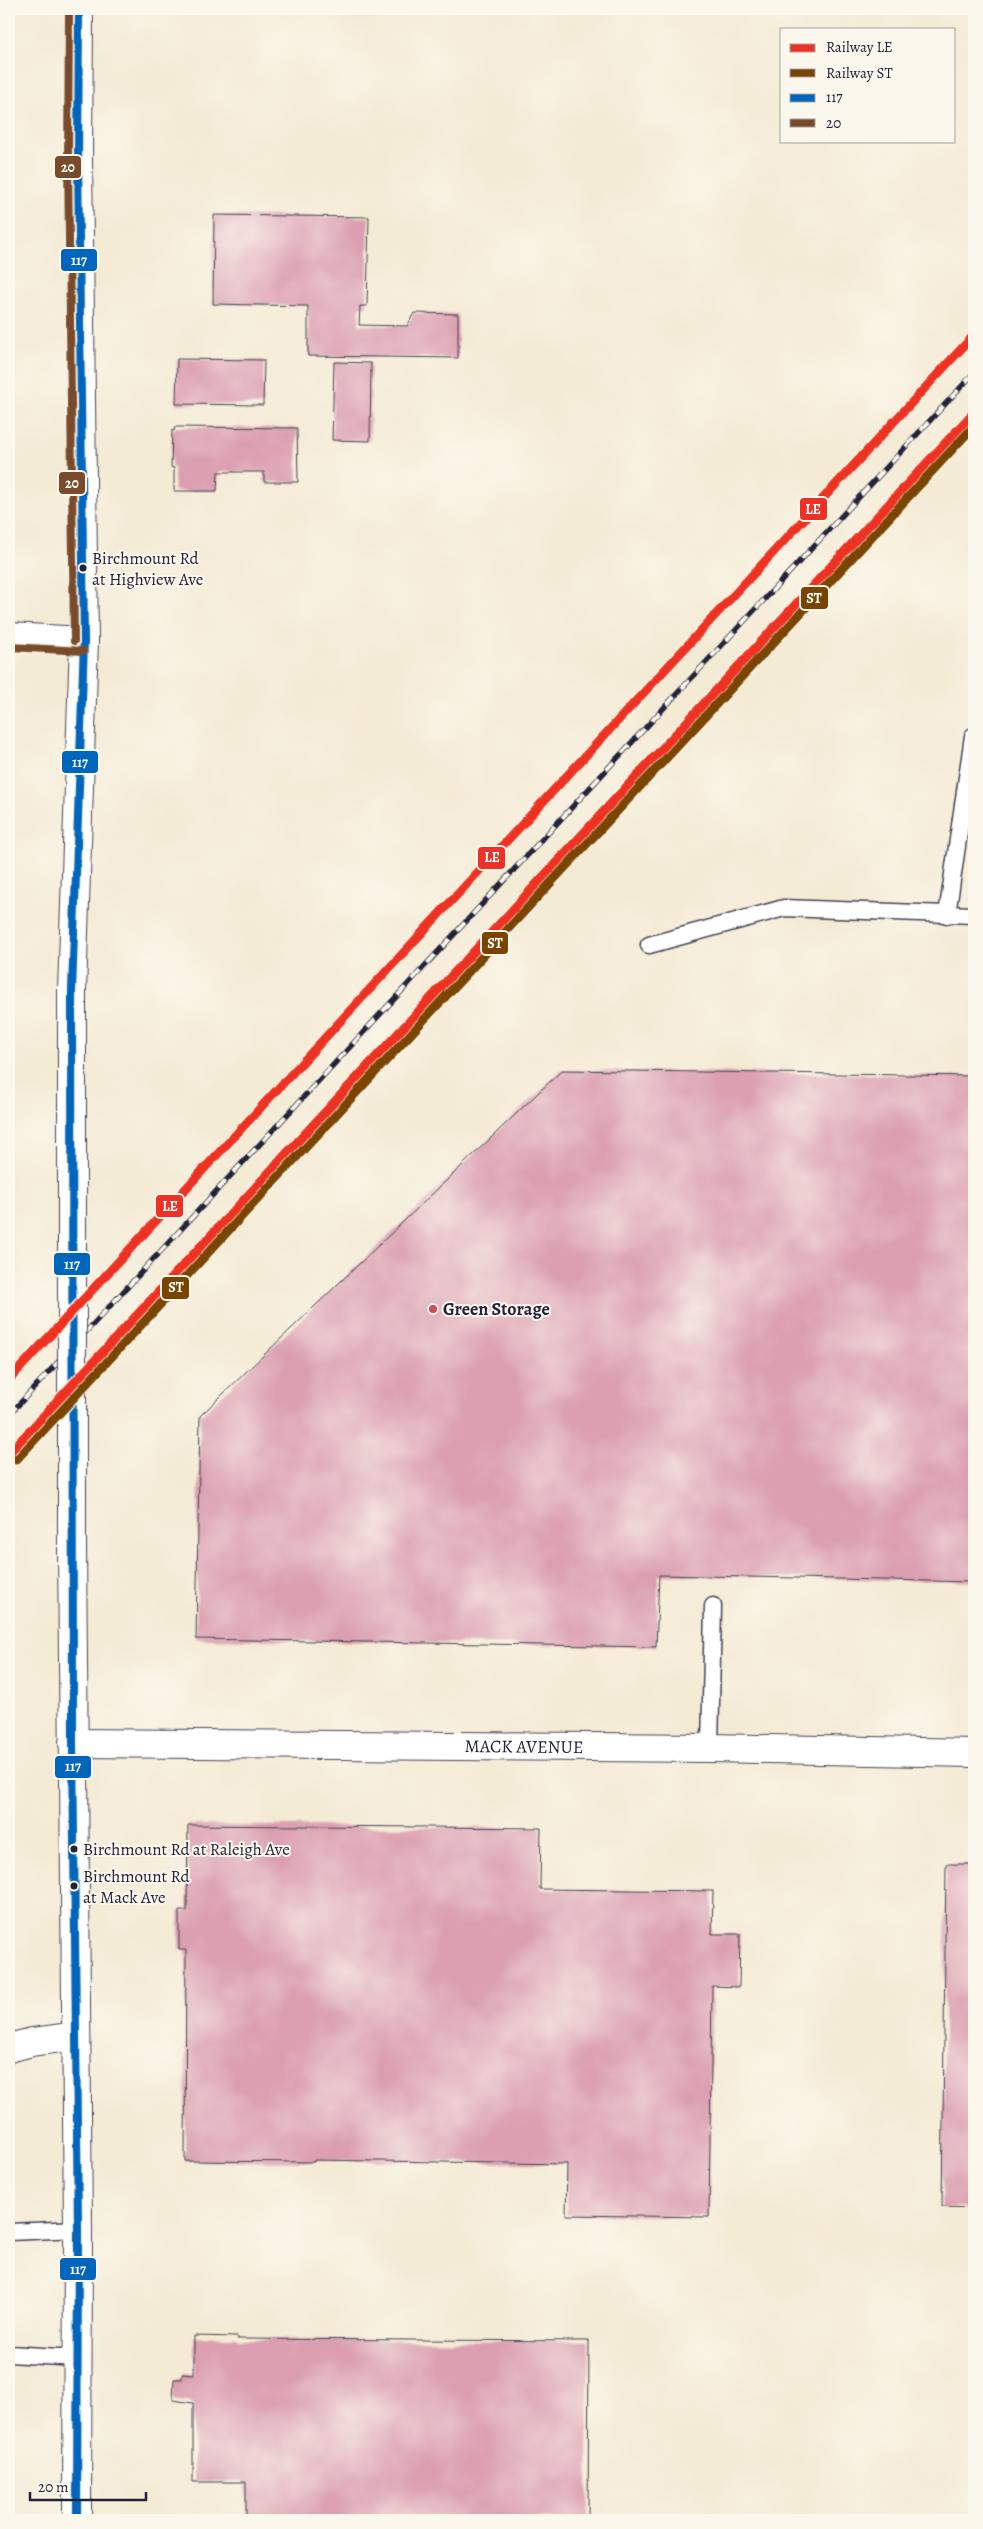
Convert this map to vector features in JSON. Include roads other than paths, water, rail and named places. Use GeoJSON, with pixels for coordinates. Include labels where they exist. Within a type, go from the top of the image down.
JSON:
{"type":"FeatureCollection","features":[{"type":"Feature","properties":{"kind":"main road"},"geometry":{"type":"LineString","coordinates":[[77,2520],[78,2230],[72,1594],[72,991],[84,641],[78,160],[80,9]]}},
{"type":"Feature","properties":{"kind":"main road"},"geometry":{"type":"LineString","coordinates":[[9,637],[84,641]]}},
{"type":"Feature","properties":{"kind":"main road","name":"MACK AVENUE"},"geometry":{"type":"LineString","coordinates":[[73,1743],[710,1748],[974,1753]]}},
{"type":"Feature","properties":{"kind":"main road"},"geometry":{"type":"LineString","coordinates":[[9,2048],[32,2042],[76,2036]]}},
{"type":"Feature","properties":{"kind":"lane"},"geometry":{"type":"LineString","coordinates":[[947,915],[973,736]]}},
{"type":"Feature","properties":{"kind":"lane"},"geometry":{"type":"LineString","coordinates":[[649,945],[784,908],[974,915]]}},
{"type":"Feature","properties":{"kind":"lane"},"geometry":{"type":"LineString","coordinates":[[710,1748],[713,1606]]}},
{"type":"Feature","properties":{"kind":"lane"},"geometry":{"type":"LineString","coordinates":[[9,2232],[78,2230]]}},
{"type":"Feature","properties":{"kind":"lane"},"geometry":{"type":"LineString","coordinates":[[9,2354],[77,2358]]}},
{"type":"Feature","properties":{"kind":"railway"},"geometry":{"type":"LineString","coordinates":[[9,1415],[974,373]]}},
{"type":"Feature","properties":{"kind":"rail line","name":"LE"},"geometry":{"type":"LineString","coordinates":[[9,1380],[974,335]]}},
{"type":"Feature","properties":{"kind":"rail line","name":"LE"},"geometry":{"type":"LineString","coordinates":[[9,1453],[974,412]]}},
{"type":"Feature","properties":{"kind":"rail line","name":"ST"},"geometry":{"type":"LineString","coordinates":[[16,1460],[974,426]]}},
{"type":"Feature","properties":{"kind":"place","name":"Birchmount Rd at Highview Ave"},"geometry":{"type":"Point","coordinates":[83,568]}},
{"type":"Feature","properties":{"kind":"place","name":"Green Storage"},"geometry":{"type":"Point","coordinates":[433,1309]}},
{"type":"Feature","properties":{"kind":"place","name":"Birchmount Rd at Raleigh Ave"},"geometry":{"type":"Point","coordinates":[74,1849]}},
{"type":"Feature","properties":{"kind":"place","name":"Birchmount Rd at Mack Ave"},"geometry":{"type":"Point","coordinates":[74,1886]}}]}
